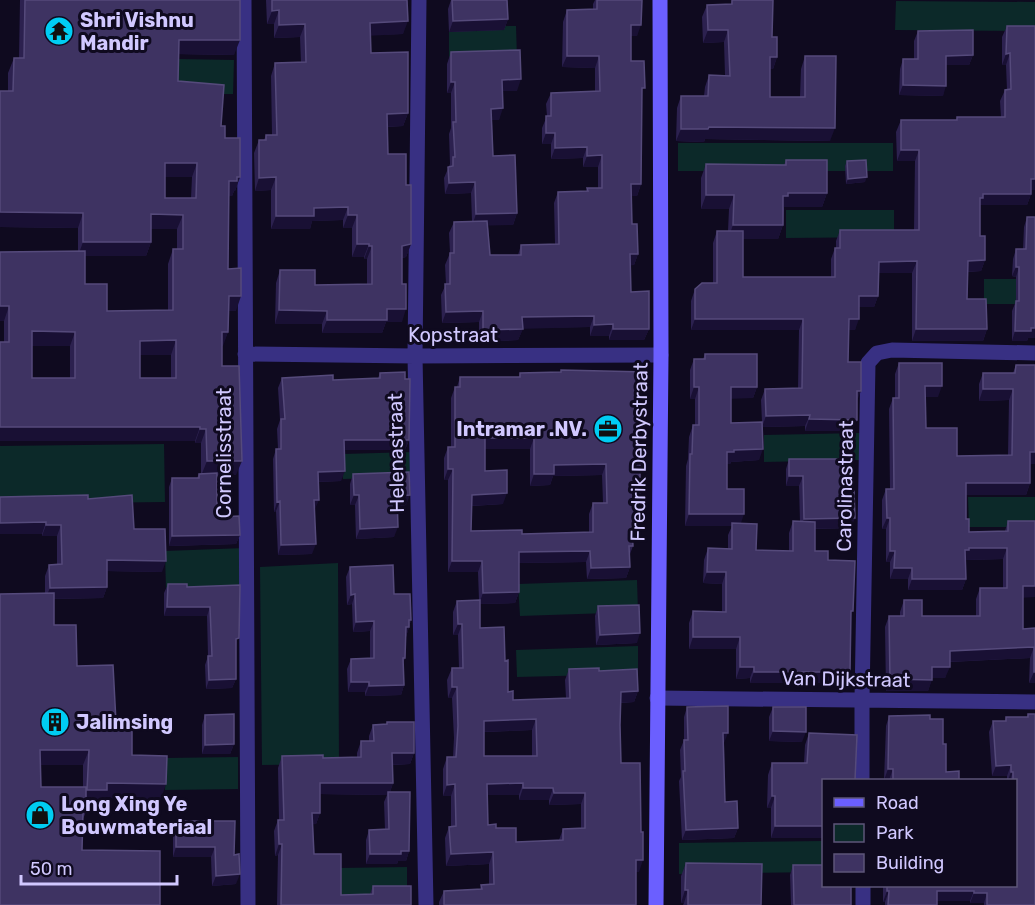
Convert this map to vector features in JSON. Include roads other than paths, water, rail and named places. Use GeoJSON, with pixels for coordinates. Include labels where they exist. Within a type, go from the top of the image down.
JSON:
{"type":"FeatureCollection","features":[{"type":"Feature","properties":{"kind":"main road","name":"Fredrik Derbystraat"},"geometry":{"type":"LineString","coordinates":[[656,905],[661,355],[660,0]]}},
{"type":"Feature","properties":{"kind":"street","name":"Cornelisstraat"},"geometry":{"type":"LineString","coordinates":[[244,0],[248,905]]}},
{"type":"Feature","properties":{"kind":"street","name":"Helenastraat"},"geometry":{"type":"LineString","coordinates":[[419,0],[415,356],[426,905]]}},
{"type":"Feature","properties":{"kind":"street","name":"Carolinastraat"},"geometry":{"type":"LineString","coordinates":[[862,779],[861,699],[868,363],[877,352],[892,350],[1035,353]]}},
{"type":"Feature","properties":{"kind":"street","name":"Kopstraat"},"geometry":{"type":"LineString","coordinates":[[245,354],[661,355]]}},
{"type":"Feature","properties":{"kind":"street","name":"Van Dijkstraat"},"geometry":{"type":"LineString","coordinates":[[657,698],[1035,702]]}},
{"type":"Feature","properties":{"kind":"street"},"geometry":{"type":"LineString","coordinates":[[863,887],[863,905]]}},
{"type":"Feature","properties":{"kind":"place","name":"Shri Vishnu Mandir"},"geometry":{"type":"Point","coordinates":[59,31]}},
{"type":"Feature","properties":{"kind":"place","name":"Intramar .NV."},"geometry":{"type":"Point","coordinates":[608,429]}},
{"type":"Feature","properties":{"kind":"place","name":"Jalimsing"},"geometry":{"type":"Point","coordinates":[55,722]}},
{"type":"Feature","properties":{"kind":"place","name":"Long Xing Ye Bouwmateriaal"},"geometry":{"type":"Point","coordinates":[40,815]}}]}
